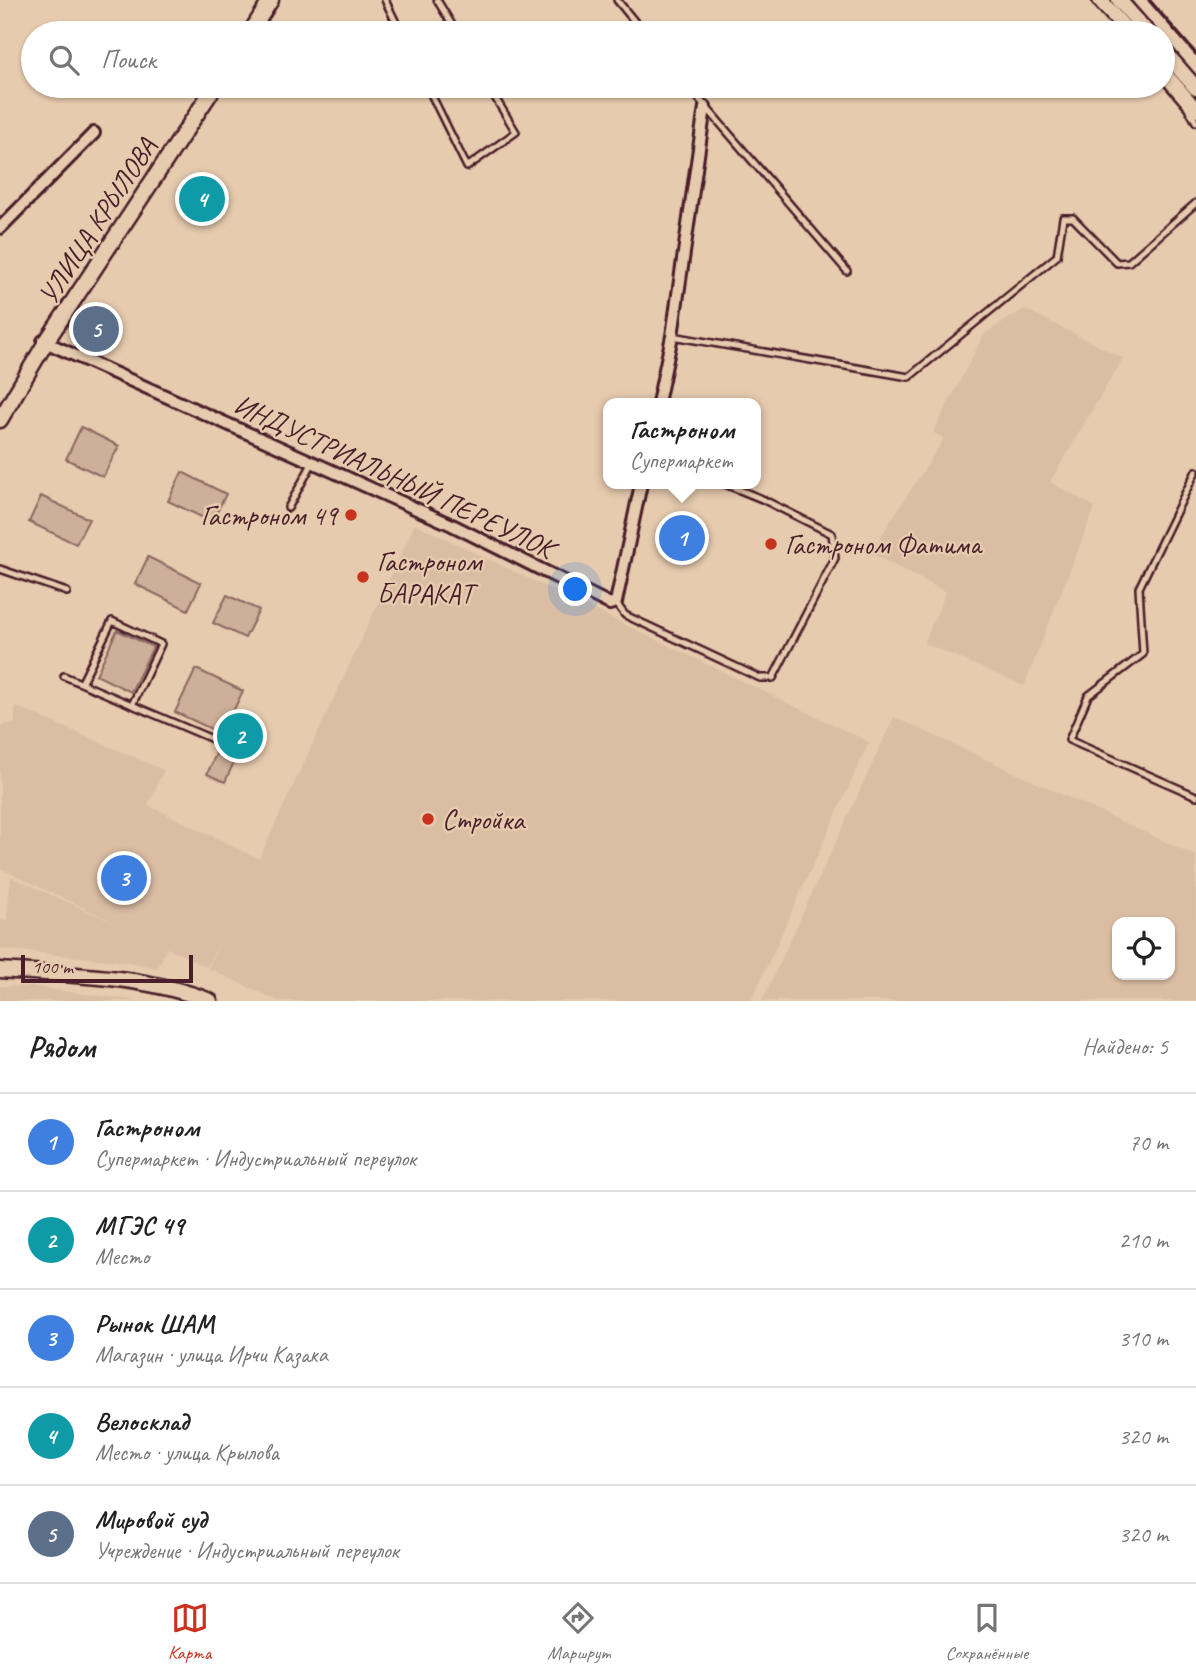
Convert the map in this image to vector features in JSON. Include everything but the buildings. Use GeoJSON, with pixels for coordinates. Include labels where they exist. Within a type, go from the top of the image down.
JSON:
{"type":"FeatureCollection","features":[{"type":"Feature","properties":{"kind":"main road"},"geometry":{"type":"LineString","coordinates":[[252,21],[265,0]]}},
{"type":"Feature","properties":{"kind":"main road"},"geometry":{"type":"LineString","coordinates":[[258,21],[271,0]]}},
{"type":"Feature","properties":{"kind":"main road"},"geometry":{"type":"LineString","coordinates":[[1100,0],[1118,21]]}},
{"type":"Feature","properties":{"kind":"main road"},"geometry":{"type":"LineString","coordinates":[[1119,0],[1137,21]]}},
{"type":"Feature","properties":{"kind":"main road"},"geometry":{"type":"LineString","coordinates":[[1175,72],[1196,110]]}},
{"type":"Feature","properties":{"kind":"main road"},"geometry":{"type":"LineString","coordinates":[[1175,77],[1196,88]]}},
{"type":"Feature","properties":{"kind":"main road"},"geometry":{"type":"LineString","coordinates":[[0,414],[201,98]]}},
{"type":"Feature","properties":{"kind":"main road","name":"УЛИЦА КРЫЛОВА"},"geometry":{"type":"LineString","coordinates":[[0,420],[44,342],[207,98]]}},
{"type":"Feature","properties":{"kind":"main road"},"geometry":{"type":"LineString","coordinates":[[0,970],[130,980],[210,1001]]}},
{"type":"Feature","properties":{"kind":"street"},"geometry":{"type":"LineString","coordinates":[[659,398],[672,336],[705,107]]}},
{"type":"Feature","properties":{"kind":"street"},"geometry":{"type":"LineString","coordinates":[[0,228],[94,134]]}},
{"type":"Feature","properties":{"kind":"street","name":"ИНДУСТРИАЛЬНЫЙ ПЕРЕУЛОК"},"geometry":{"type":"LineString","coordinates":[[44,342],[452,525],[610,604],[616,602]]}},
{"type":"Feature","properties":{"kind":"street"},"geometry":{"type":"LineString","coordinates":[[616,602],[640,489]]}},
{"type":"Feature","properties":{"kind":"lane"},"geometry":{"type":"LineString","coordinates":[[437,0],[450,21]]}},
{"type":"Feature","properties":{"kind":"lane"},"geometry":{"type":"LineString","coordinates":[[617,0],[634,21]]}},
{"type":"Feature","properties":{"kind":"lane"},"geometry":{"type":"LineString","coordinates":[[388,2],[396,21]]}},
{"type":"Feature","properties":{"kind":"lane"},"geometry":{"type":"LineString","coordinates":[[1178,78],[1196,122]]}},
{"type":"Feature","properties":{"kind":"lane"},"geometry":{"type":"LineString","coordinates":[[433,98],[467,167],[516,132],[495,98]]}},
{"type":"Feature","properties":{"kind":"lane"},"geometry":{"type":"LineString","coordinates":[[698,98],[847,271]]}},
{"type":"Feature","properties":{"kind":"lane"},"geometry":{"type":"LineString","coordinates":[[672,336],[909,377],[1057,256],[1063,218],[1073,218],[1117,262],[1129,262],[1196,203]]}},
{"type":"Feature","properties":{"kind":"lane"},"geometry":{"type":"LineString","coordinates":[[288,508],[313,462]]}},
{"type":"Feature","properties":{"kind":"lane"},"geometry":{"type":"LineString","coordinates":[[1196,471],[1139,588],[1143,654],[1088,696],[1069,740],[1196,796]]}},
{"type":"Feature","properties":{"kind":"lane"},"geometry":{"type":"LineString","coordinates":[[616,602],[625,615],[760,678],[773,678],[835,558],[835,544],[832,534],[737,489]]}},
{"type":"Feature","properties":{"kind":"lane"},"geometry":{"type":"LineString","coordinates":[[0,569],[67,592]]}},
{"type":"Feature","properties":{"kind":"lane"},"geometry":{"type":"LineString","coordinates":[[82,682],[112,621],[161,644],[132,705]]}},
{"type":"Feature","properties":{"kind":"lane"},"geometry":{"type":"LineString","coordinates":[[64,676],[245,753]]}},
{"type":"Feature","properties":{"kind":"shaded area"},"geometry":{"type":"Polygon","coordinates":[[[1024,309],[1123,358],[1050,482],[1095,507],[1024,686],[924,643],[946,592],[870,553],[944,439],[933,432],[985,333],[1024,309]]]}},
{"type":"Feature","properties":{"kind":"shaded area"},"geometry":{"type":"Polygon","coordinates":[[[81,427],[119,446],[103,477],[66,459],[81,427]]]}},
{"type":"Feature","properties":{"kind":"shaded area"},"geometry":{"type":"Polygon","coordinates":[[[182,472],[226,494],[212,522],[168,501],[182,472]]]}},
{"type":"Feature","properties":{"kind":"shaded area"},"geometry":{"type":"Polygon","coordinates":[[[41,496],[89,519],[76,544],[29,522],[41,496]]]}},
{"type":"Feature","properties":{"kind":"shaded area"},"geometry":{"type":"Polygon","coordinates":[[[415,524],[869,742],[751,1001],[278,1001],[208,968],[221,939],[207,967],[167,948],[157,968],[128,962],[0,949],[0,920],[7,920],[11,877],[126,928],[0,868],[0,725],[15,724],[15,706],[164,770],[148,805],[259,859],[415,524]]]}},
{"type":"Feature","properties":{"kind":"shaded area"},"geometry":{"type":"Polygon","coordinates":[[[148,557],[201,583],[188,610],[135,584],[148,557]]]}},
{"type":"Feature","properties":{"kind":"shaded area"},"geometry":{"type":"Polygon","coordinates":[[[227,595],[259,610],[245,638],[213,623],[227,595]]]}},
{"type":"Feature","properties":{"kind":"shaded area"},"geometry":{"type":"Polygon","coordinates":[[[117,630],[153,647],[131,692],[96,675],[117,630]]]}},
{"type":"Feature","properties":{"kind":"shaded area"},"geometry":{"type":"Polygon","coordinates":[[[196,669],[243,691],[222,734],[175,712],[196,669]]]}},
{"type":"Feature","properties":{"kind":"shaded area"},"geometry":{"type":"Polygon","coordinates":[[[894,717],[1196,856],[1196,1001],[762,1001],[894,717]]]}},
{"type":"Feature","properties":{"kind":"shaded area"},"geometry":{"type":"Polygon","coordinates":[[[220,745],[238,753],[225,782],[207,774],[220,745]]]}},
{"type":"Feature","properties":{"kind":"shaded area"},"geometry":{"type":"Polygon","coordinates":[[[0,986],[35,987],[137,1001],[0,1001],[0,986]]]}},
{"type":"Feature","properties":{"kind":"railway"},"geometry":{"type":"LineString","coordinates":[[1149,0],[1167,21]]}},
{"type":"Feature","properties":{"kind":"railway"},"geometry":{"type":"LineString","coordinates":[[1175,30],[1196,54]]}},
{"type":"Feature","properties":{"kind":"place","name":"Велосклад"},"geometry":{"type":"Point","coordinates":[202,199]}},
{"type":"Feature","properties":{"kind":"place","name":"Мировой суд"},"geometry":{"type":"Point","coordinates":[96,329]}},
{"type":"Feature","properties":{"kind":"place","name":"Гастроном 49"},"geometry":{"type":"Point","coordinates":[351,515]}},
{"type":"Feature","properties":{"kind":"place","name":"Гастроном"},"geometry":{"type":"Point","coordinates":[682,538]}},
{"type":"Feature","properties":{"kind":"place","name":"Гастроном Фатима"},"geometry":{"type":"Point","coordinates":[771,544]}},
{"type":"Feature","properties":{"kind":"place","name":"Гастроном БАРАКАТ"},"geometry":{"type":"Point","coordinates":[363,577]}},
{"type":"Feature","properties":{"kind":"place","name":"МГЭС 49"},"geometry":{"type":"Point","coordinates":[240,736]}},
{"type":"Feature","properties":{"kind":"place","name":"Стройка"},"geometry":{"type":"Point","coordinates":[428,819]}},
{"type":"Feature","properties":{"kind":"place","name":"Рынок ШАМ"},"geometry":{"type":"Point","coordinates":[124,878]}}]}
